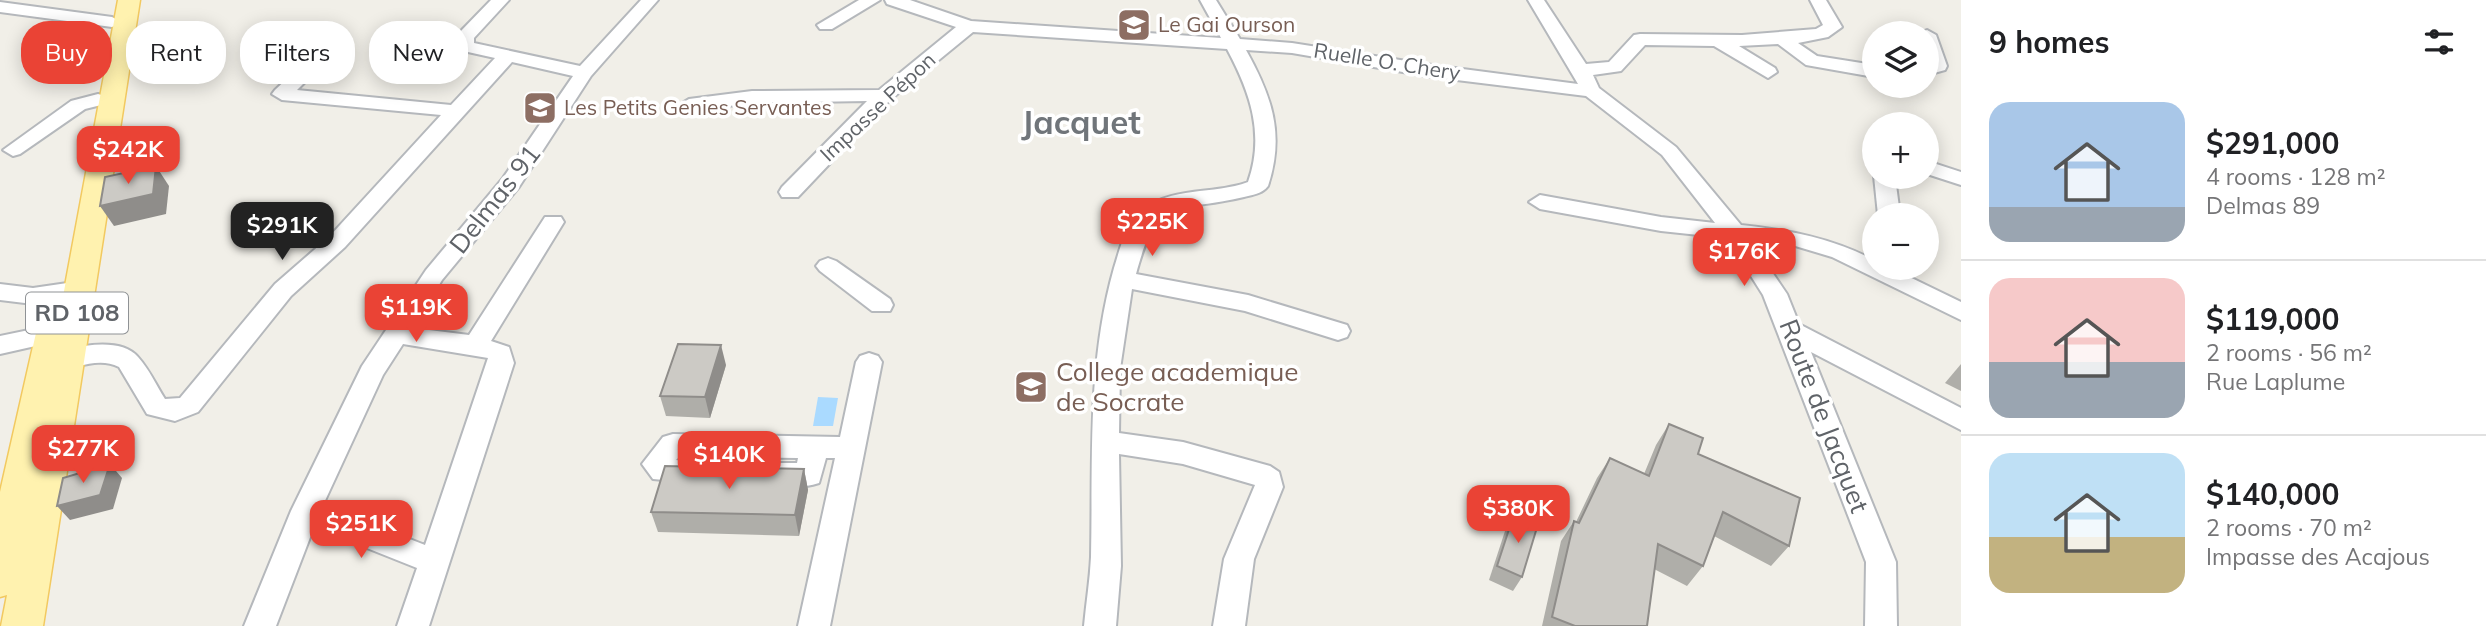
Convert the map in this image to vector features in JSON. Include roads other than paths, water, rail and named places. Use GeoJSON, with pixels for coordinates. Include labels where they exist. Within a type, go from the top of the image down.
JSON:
{"type":"FeatureCollection","features":[{"type":"Feature","properties":{"kind":"main road","name":"RD 108"},"geometry":{"type":"LineString","coordinates":[[70,292],[98,100],[119,7]]}},
{"type":"Feature","properties":{"kind":"main road","name":"RD 108"},"geometry":{"type":"LineString","coordinates":[[0,580],[70,292],[119,7]]}},
{"type":"Feature","properties":{"kind":"main road","name":"RD 108"},"geometry":{"type":"LineString","coordinates":[[22,626],[56,352]]}},
{"type":"Feature","properties":{"kind":"street"},"geometry":{"type":"LineString","coordinates":[[501,0],[463,42],[471,49],[506,58],[584,73]]}},
{"type":"Feature","properties":{"kind":"street","name":"Delmas 91"},"geometry":{"type":"LineString","coordinates":[[260,626],[344,425],[395,334],[434,275],[511,183],[584,73],[650,0]]}},
{"type":"Feature","properties":{"kind":"street"},"geometry":{"type":"LineString","coordinates":[[826,25],[872,0]]}},
{"type":"Feature","properties":{"kind":"street","name":"Ruelle O. Chery"},"geometry":{"type":"LineString","coordinates":[[893,0],[938,6],[969,26],[1292,48],[1432,71],[1586,80],[1614,67],[1640,39],[1782,39],[1830,31],[1833,27],[1818,0]]}},
{"type":"Feature","properties":{"kind":"street"},"geometry":{"type":"LineString","coordinates":[[1100,626],[1106,560],[1104,394],[1122,279],[1138,230],[1150,215],[1172,203],[1243,192],[1256,186],[1266,154],[1261,97],[1208,0]]}},
{"type":"Feature","properties":{"kind":"street","name":"Route de Jacquet"},"geometry":{"type":"LineString","coordinates":[[1536,0],[1586,80],[1669,152],[1732,230],[1775,294],[1792,331],[1881,562],[1881,626]]}},
{"type":"Feature","properties":{"kind":"street"},"geometry":{"type":"LineString","coordinates":[[4,11],[119,7]]}},
{"type":"Feature","properties":{"kind":"street","name":"Impasse Pépon"},"geometry":{"type":"LineString","coordinates":[[790,192],[883,96],[969,26]]}},
{"type":"Feature","properties":{"kind":"street"},"geometry":{"type":"LineString","coordinates":[[1782,39],[1812,61],[1862,69]]}},
{"type":"Feature","properties":{"kind":"street"},"geometry":{"type":"LineString","coordinates":[[1717,40],[1768,72]]}},
{"type":"Feature","properties":{"kind":"street"},"geometry":{"type":"LineString","coordinates":[[0,345],[122,356],[128,360],[156,407],[175,411],[189,405],[269,306],[337,242],[506,58]]}},
{"type":"Feature","properties":{"kind":"street"},"geometry":{"type":"LineString","coordinates":[[293,84],[282,94],[456,111]]}},
{"type":"Feature","properties":{"kind":"street"},"geometry":{"type":"LineString","coordinates":[[690,105],[752,97],[834,94],[883,96]]}},
{"type":"Feature","properties":{"kind":"street"},"geometry":{"type":"LineString","coordinates":[[13,150],[78,105],[98,100]]}},
{"type":"Feature","properties":{"kind":"street"},"geometry":{"type":"LineString","coordinates":[[1939,171],[1961,179]]}},
{"type":"Feature","properties":{"kind":"street"},"geometry":{"type":"LineString","coordinates":[[1540,202],[1661,224],[1794,238],[1862,261]]}},
{"type":"Feature","properties":{"kind":"street"},"geometry":{"type":"LineString","coordinates":[[477,345],[553,222]]}},
{"type":"Feature","properties":{"kind":"street"},"geometry":{"type":"LineString","coordinates":[[828,266],[881,305]]}},
{"type":"Feature","properties":{"kind":"street"},"geometry":{"type":"LineString","coordinates":[[1122,279],[1248,303],[1338,331]]}},
{"type":"Feature","properties":{"kind":"street"},"geometry":{"type":"LineString","coordinates":[[1905,280],[1961,312]]}},
{"type":"Feature","properties":{"kind":"street"},"geometry":{"type":"LineString","coordinates":[[0,292],[33,296],[70,292]]}},
{"type":"Feature","properties":{"kind":"street"},"geometry":{"type":"LineString","coordinates":[[1792,331],[1958,423]]}},
{"type":"Feature","properties":{"kind":"street"},"geometry":{"type":"LineString","coordinates":[[395,334],[477,345],[500,353],[500,363],[413,626]]}},
{"type":"Feature","properties":{"kind":"street"},"geometry":{"type":"LineString","coordinates":[[814,626],[869,362]]}},
{"type":"Feature","properties":{"kind":"street"},"geometry":{"type":"LineString","coordinates":[[1104,441],[1182,453],[1260,474],[1269,480],[1269,487],[1239,559],[1229,626]]}},
{"type":"Feature","properties":{"kind":"street"},"geometry":{"type":"LineString","coordinates":[[814,448],[809,475],[663,471],[656,464],[673,445],[851,448]]}},
{"type":"Feature","properties":{"kind":"street"},"geometry":{"type":"LineString","coordinates":[[306,511],[435,562]]}},
{"type":"Feature","properties":{"kind":"water"},"geometry":{"type":"Polygon","coordinates":[[[818,397],[838,398],[833,426],[813,426],[818,397]]]}},
{"type":"Feature","properties":{"kind":"place","name":"Le Gai Ourson"},"geometry":{"type":"Point","coordinates":[1134,25]}},
{"type":"Feature","properties":{"kind":"place","name":"Les Petits Genies Servantes"},"geometry":{"type":"Point","coordinates":[540,108]}},
{"type":"Feature","properties":{"kind":"place","name":"College academique de Socrate"},"geometry":{"type":"Point","coordinates":[1031,387]}},
{"type":"Feature","properties":{"kind":"district","name":"Jacquet"},"geometry":{"type":"Point","coordinates":[1081,122]}}]}
